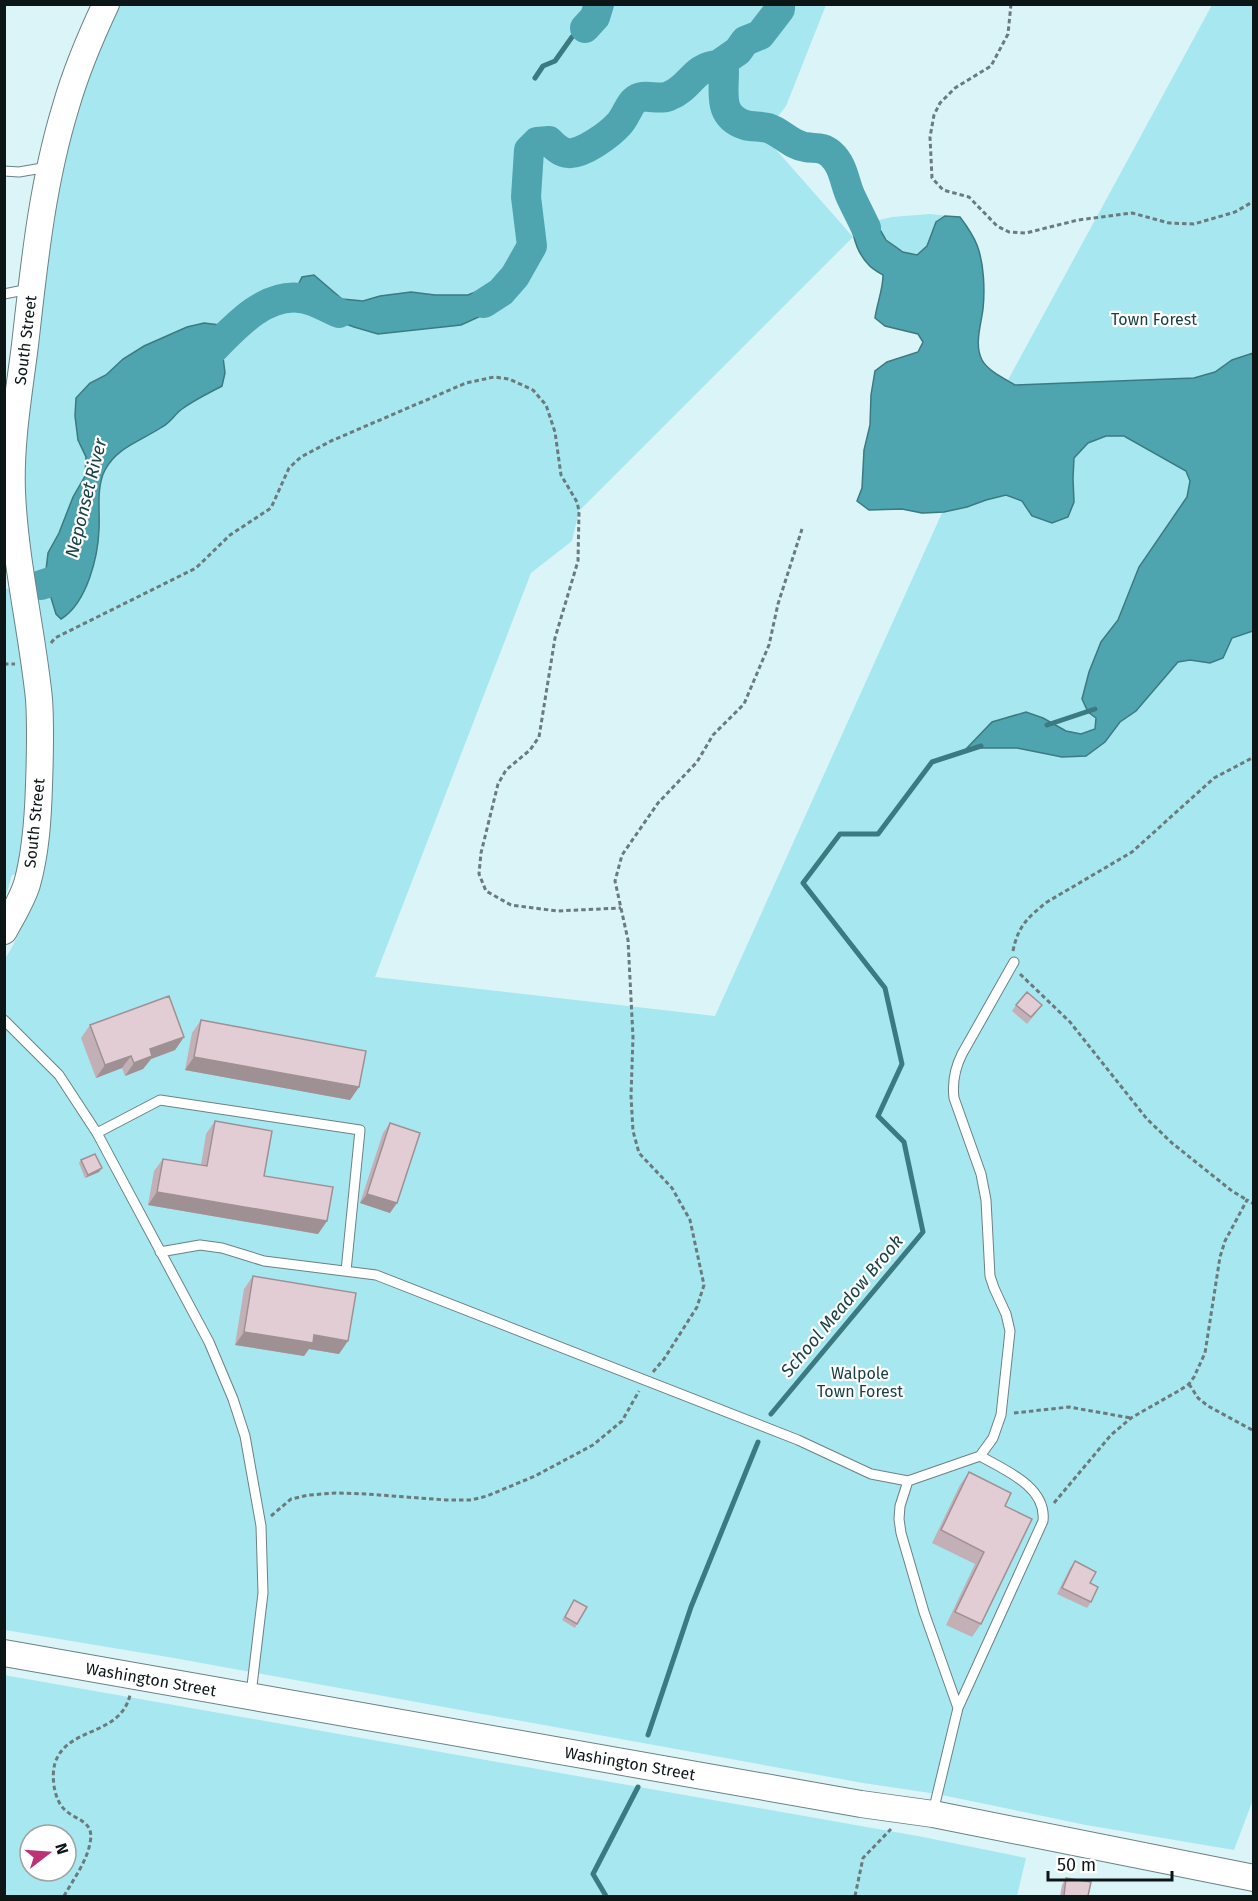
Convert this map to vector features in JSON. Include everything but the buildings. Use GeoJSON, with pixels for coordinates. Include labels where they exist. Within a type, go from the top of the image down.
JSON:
{"type":"FeatureCollection","features":[{"type":"Feature","properties":{"kind":"main road","name":"South Street"},"geometry":{"type":"LineString","coordinates":[[4,931],[26,886],[36,841],[40,740],[39,701],[17,550],[12,460],[32,288],[50,166],[84,52],[106,4]]}},
{"type":"Feature","properties":{"kind":"main road","name":"Washington Street"},"geometry":{"type":"LineString","coordinates":[[4,1653],[861,1804],[933,1814],[1254,1878]]}},
{"type":"Feature","properties":{"kind":"lane"},"geometry":{"type":"LineString","coordinates":[[4,171],[19,172],[50,166]]}},
{"type":"Feature","properties":{"kind":"lane"},"geometry":{"type":"LineString","coordinates":[[4,294],[32,288]]}},
{"type":"Feature","properties":{"kind":"lane"},"geometry":{"type":"LineString","coordinates":[[160,1252],[200,1245],[222,1248],[264,1261],[376,1275],[798,1440],[870,1474],[908,1481],[980,1456],[993,1438],[1002,1415],[1010,1332],[1006,1314],[990,1276],[983,1182],[954,1098],[953,1084],[956,1066],[965,1047],[1014,962]]}},
{"type":"Feature","properties":{"kind":"lane"},"geometry":{"type":"LineString","coordinates":[[4,1020],[59,1075],[97,1133],[184,1293],[209,1342],[233,1399],[244,1436],[261,1526],[263,1593],[251,1696]]}},
{"type":"Feature","properties":{"kind":"lane"},"geometry":{"type":"LineString","coordinates":[[97,1133],[160,1100],[360,1130],[346,1272]]}},
{"type":"Feature","properties":{"kind":"lane"},"geometry":{"type":"LineString","coordinates":[[933,1814],[958,1708],[1040,1531],[1043,1516],[1041,1503],[1034,1491],[1013,1475],[980,1456]]}},
{"type":"Feature","properties":{"kind":"lane"},"geometry":{"type":"LineString","coordinates":[[908,1481],[900,1506],[901,1533],[924,1611],[958,1708]]}},
{"type":"Feature","properties":{"kind":"path"},"geometry":{"type":"LineString","coordinates":[[1011,4],[1008,34],[992,66],[955,88],[940,103],[934,116],[930,137],[932,178],[943,190],[969,196],[997,226],[1009,232],[1026,233],[1078,220],[1132,213],[1169,223],[1194,224],[1235,212],[1254,201]]}},
{"type":"Feature","properties":{"kind":"path"},"geometry":{"type":"LineString","coordinates":[[34,662],[55,639],[196,568],[230,535],[271,508],[289,468],[301,457],[331,441],[466,383],[494,377],[509,379],[533,390],[546,405],[555,432],[561,475],[577,502],[579,511],[578,561],[555,638],[539,737],[530,750],[506,770],[498,784],[481,853],[479,874],[486,891],[511,904],[557,911],[621,908]]}},
{"type":"Feature","properties":{"kind":"path"},"geometry":{"type":"LineString","coordinates":[[261,1526],[291,1499],[309,1495],[356,1494],[471,1500],[487,1496],[535,1476],[598,1441],[622,1420],[645,1381],[664,1359],[697,1307],[704,1285],[690,1220],[672,1188],[639,1153],[633,1131],[631,1096],[633,1037],[628,940],[615,881],[622,855],[658,803],[697,762],[713,735],[744,704],[769,645],[778,604],[802,529]]}},
{"type":"Feature","properties":{"kind":"path"},"geometry":{"type":"LineString","coordinates":[[1254,757],[1214,778],[1131,852],[1047,902],[1021,926],[1012,954],[1022,976],[1070,1022],[1147,1119],[1172,1143],[1232,1191],[1254,1204]]}},
{"type":"Feature","properties":{"kind":"path"},"geometry":{"type":"LineString","coordinates":[[1043,1516],[1111,1435],[1131,1418],[1189,1384],[1194,1377],[1205,1353],[1220,1257],[1225,1241],[1247,1200]]}},
{"type":"Feature","properties":{"kind":"path"},"geometry":{"type":"LineString","coordinates":[[1189,1384],[1198,1398],[1208,1406],[1254,1431]]}},
{"type":"Feature","properties":{"kind":"path"},"geometry":{"type":"LineString","coordinates":[[1002,1415],[1069,1407],[1131,1418]]}},
{"type":"Feature","properties":{"kind":"path"},"geometry":{"type":"LineString","coordinates":[[64,1896],[91,1842],[88,1826],[80,1818],[67,1812],[61,1805],[55,1789],[53,1773],[56,1761],[69,1743],[122,1714],[128,1705],[134,1676]]}},
{"type":"Feature","properties":{"kind":"path"},"geometry":{"type":"LineString","coordinates":[[855,1896],[863,1858],[894,1827],[905,1809]]}},
{"type":"Feature","properties":{"kind":"green space","name":"Walpole Town Forest"},"geometry":{"type":"Polygon","coordinates":[[[106,5],[826,5],[786,106],[769,128],[756,127],[853,237],[579,511],[572,541],[531,573],[375,977],[715,1016],[942,513],[922,514],[902,509],[869,510],[857,501],[862,488],[864,450],[870,425],[875,371],[887,362],[918,352],[923,342],[918,334],[885,326],[875,318],[883,275],[994,372],[1008,380],[1212,5],[1253,5],[1254,1797],[1234,1850],[1086,1825],[937,1794],[863,1783],[174,1658],[5,1630],[5,959],[23,925],[43,864],[30,871],[12,875],[5,899],[5,589],[22,587],[17,550],[36,251],[106,5]]]}},
{"type":"Feature","properties":{"kind":"green space"},"geometry":{"type":"Polygon","coordinates":[[[930,214],[960,217],[977,245],[927,246],[917,255],[892,244],[875,221],[892,217],[930,214]]]}},
{"type":"Feature","properties":{"kind":"green space"},"geometry":{"type":"Polygon","coordinates":[[[4,1675],[923,1837],[1026,1858],[1017,1896],[5,1896],[4,1675]]]}},
{"type":"Feature","properties":{"kind":"water"},"geometry":{"type":"Polygon","coordinates":[[[849,192],[875,221],[886,240],[903,252],[917,255],[927,246],[936,222],[945,216],[960,217],[975,241],[983,268],[984,294],[978,348],[988,368],[1015,385],[1194,378],[1215,372],[1232,360],[1253,353],[1253,631],[1232,638],[1223,658],[1210,663],[1190,660],[1178,662],[1136,711],[1120,722],[1105,742],[1086,756],[1062,757],[1017,748],[967,748],[992,722],[1026,712],[1043,718],[1066,731],[1081,734],[1095,729],[1096,718],[1088,712],[1082,699],[1089,672],[1101,642],[1118,620],[1139,567],[1187,497],[1190,481],[1186,471],[1124,436],[1106,436],[1088,443],[1074,458],[1074,502],[1068,517],[1052,523],[1032,516],[1022,501],[1006,495],[944,512],[922,513],[902,509],[869,510],[857,501],[862,488],[864,450],[870,425],[875,371],[887,362],[918,352],[923,342],[918,334],[885,326],[875,318],[883,275],[870,266],[858,248],[852,230],[849,192]]]}},
{"type":"Feature","properties":{"kind":"water"},"geometry":{"type":"Polygon","coordinates":[[[314,275],[342,299],[363,301],[411,292],[468,295],[515,276],[514,292],[505,305],[461,325],[378,334],[325,316],[302,298],[298,285],[302,277],[314,275]]]}},
{"type":"Feature","properties":{"kind":"water"},"geometry":{"type":"Polygon","coordinates":[[[204,323],[220,325],[232,342],[223,357],[225,373],[222,386],[179,411],[165,425],[130,445],[110,462],[100,484],[98,540],[93,566],[78,602],[61,619],[56,614],[46,570],[48,553],[85,476],[86,457],[78,440],[75,416],[76,398],[90,383],[106,375],[123,359],[144,346],[187,327],[204,323]]]}},
{"type":"Feature","properties":{"kind":"waterway"},"geometry":{"type":"LineString","coordinates":[[585,28],[595,17],[599,4]]}},
{"type":"Feature","properties":{"kind":"waterway"},"geometry":{"type":"LineString","coordinates":[[718,65],[738,51],[745,41],[760,35],[780,9],[780,4]]}},
{"type":"Feature","properties":{"kind":"waterway"},"geometry":{"type":"LineString","coordinates":[[535,78],[543,66],[555,61],[572,37],[585,28]]}},
{"type":"Feature","properties":{"kind":"waterway","name":"Neponset River"},"geometry":{"type":"LineString","coordinates":[[484,303],[501,292],[515,276],[532,246],[526,197],[529,150],[537,142],[549,141],[565,153],[581,151],[615,128],[638,98],[669,96],[682,88],[697,73],[710,66],[718,65],[724,71],[724,103],[726,110],[736,121],[748,126],[768,128],[800,146],[828,151],[835,158],[866,228]]}},
{"type":"Feature","properties":{"kind":"waterway","name":"Neponset River"},"geometry":{"type":"LineString","coordinates":[[200,362],[233,329],[257,309],[271,302],[285,298],[300,298],[339,313]]}},
{"type":"Feature","properties":{"kind":"waterway","name":"Neponset River"},"geometry":{"type":"LineString","coordinates":[[41,585],[63,575],[72,554]]}},
{"type":"Feature","properties":{"kind":"waterway","name":"School Meadow Brook"},"geometry":{"type":"LineString","coordinates":[[1047,725],[1095,709]]}},
{"type":"Feature","properties":{"kind":"waterway","name":"School Meadow Brook"},"geometry":{"type":"LineString","coordinates":[[771,1414],[923,1232],[904,1142],[878,1116],[902,1064],[885,988],[803,883],[840,834],[878,834],[932,762],[981,746]]}},
{"type":"Feature","properties":{"kind":"waterway","name":"School Meadow Brook"},"geometry":{"type":"LineString","coordinates":[[648,1735],[691,1607],[758,1442]]}},
{"type":"Feature","properties":{"kind":"waterway","name":"School Meadow Brook"},"geometry":{"type":"LineString","coordinates":[[606,1896],[593,1874],[638,1787]]}},
{"type":"Feature","properties":{"kind":"park label","name":"Town Forest"},"geometry":{"type":"Point","coordinates":[1154,319]}}]}
